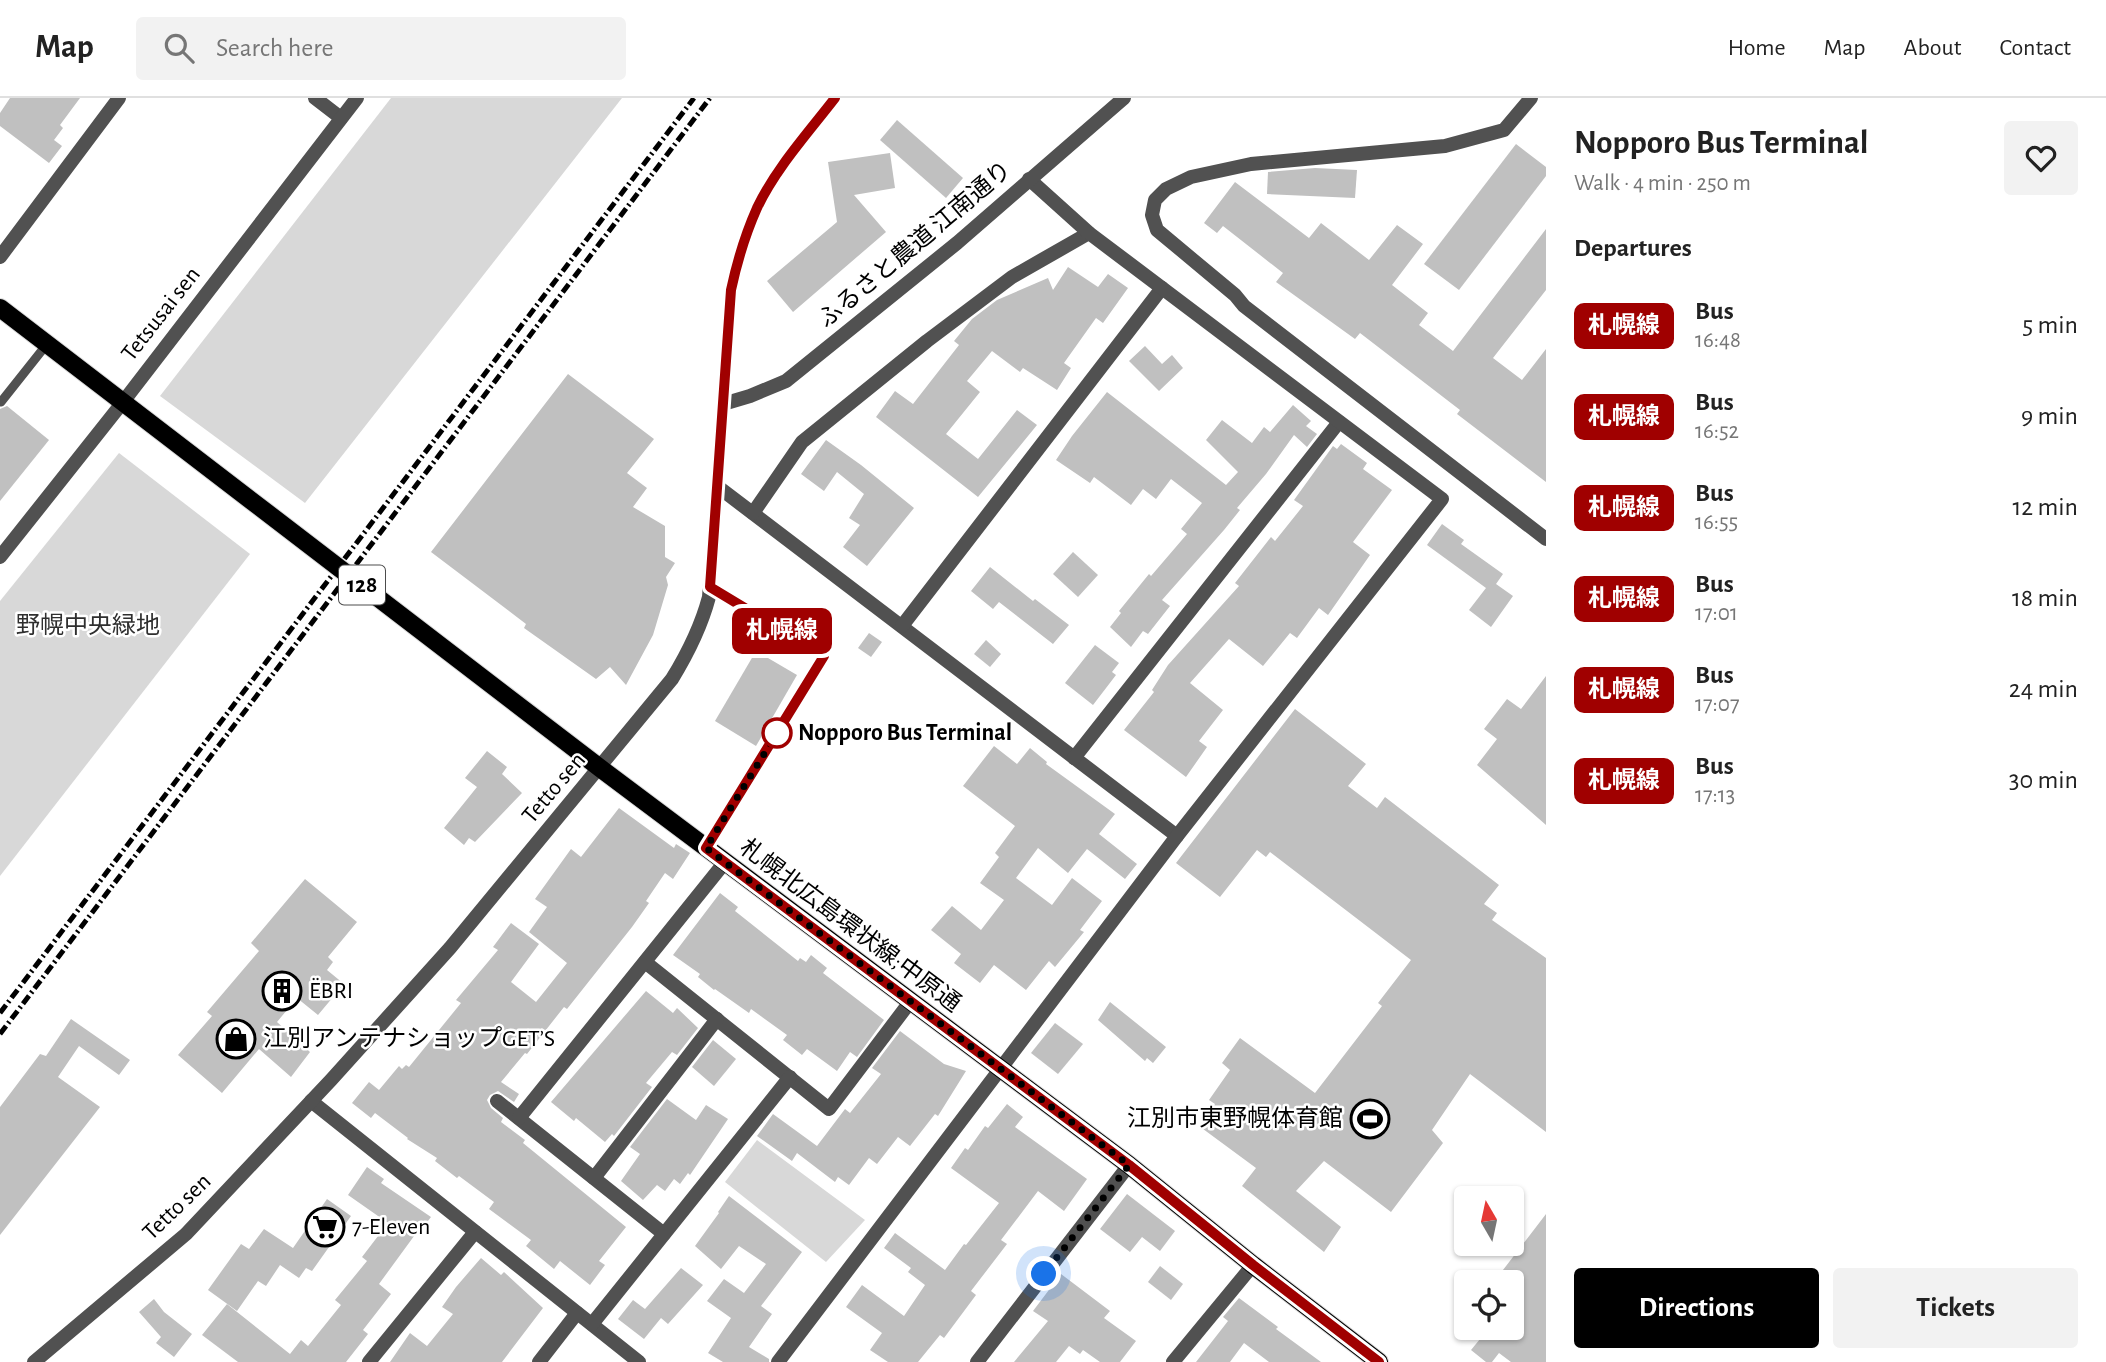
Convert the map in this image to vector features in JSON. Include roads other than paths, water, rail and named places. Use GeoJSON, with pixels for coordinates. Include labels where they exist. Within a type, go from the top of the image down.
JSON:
{"type":"FeatureCollection","features":[{"type":"Feature","properties":{"kind":"main road","name":"128"},"geometry":{"type":"LineString","coordinates":[[0,308],[123,402]]}},
{"type":"Feature","properties":{"kind":"main road","name":"札幌北広島環状線;中原通"},"geometry":{"type":"LineString","coordinates":[[123,402],[600,768],[1129,1165],[1253,1265],[1380,1362]]}},
{"type":"Feature","properties":{"kind":"street"},"geometry":{"type":"LineString","coordinates":[[0,257],[119,98]]}},
{"type":"Feature","properties":{"kind":"street"},"geometry":{"type":"LineString","coordinates":[[315,98],[341,118]]}},
{"type":"Feature","properties":{"kind":"street","name":"Tetsusai sen"},"geometry":{"type":"LineString","coordinates":[[0,557],[123,402],[356,98]]}},
{"type":"Feature","properties":{"kind":"street","name":"Tetto sen"},"geometry":{"type":"LineString","coordinates":[[34,1362],[50,1356],[186,1234],[311,1101],[450,948],[672,679],[701,625],[710,587],[731,290],[747,230],[772,182],[835,98]]}},
{"type":"Feature","properties":{"kind":"street","name":"ふるさと農道 江南通り"},"geometry":{"type":"LineString","coordinates":[[723,404],[786,382],[957,243],[1124,98]]}},
{"type":"Feature","properties":{"kind":"street"},"geometry":{"type":"LineString","coordinates":[[1531,98],[1504,130],[1445,146],[1251,164],[1191,177],[1166,189],[1156,201],[1152,215],[1157,230],[1235,295],[1244,306],[1546,539]]}},
{"type":"Feature","properties":{"kind":"street"},"geometry":{"type":"LineString","coordinates":[[778,1362],[1177,836],[1442,499],[1089,233],[1029,179]]}},
{"type":"Feature","properties":{"kind":"street"},"geometry":{"type":"LineString","coordinates":[[753,513],[802,442],[927,341],[1012,277],[1089,233]]}},
{"type":"Feature","properties":{"kind":"street"},"geometry":{"type":"LineString","coordinates":[[902,626],[1162,288]]}},
{"type":"Feature","properties":{"kind":"street"},"geometry":{"type":"LineString","coordinates":[[1074,758],[1339,422]]}},
{"type":"Feature","properties":{"kind":"street"},"geometry":{"type":"LineString","coordinates":[[718,486],[1177,836]]}},
{"type":"Feature","properties":{"kind":"street"},"geometry":{"type":"LineString","coordinates":[[519,1118],[725,862]]}},
{"type":"Feature","properties":{"kind":"street"},"geometry":{"type":"LineString","coordinates":[[645,962],[829,1109],[910,1002]]}},
{"type":"Feature","properties":{"kind":"street"},"geometry":{"type":"LineString","coordinates":[[594,1178],[717,1020]]}},
{"type":"Feature","properties":{"kind":"street"},"geometry":{"type":"LineString","coordinates":[[592,1324],[790,1077]]}},
{"type":"Feature","properties":{"kind":"street"},"geometry":{"type":"LineString","coordinates":[[311,1101],[639,1362]]}},
{"type":"Feature","properties":{"kind":"street"},"geometry":{"type":"LineString","coordinates":[[498,1101],[664,1234]]}},
{"type":"Feature","properties":{"kind":"street"},"geometry":{"type":"LineString","coordinates":[[977,1362],[1129,1165]]}},
{"type":"Feature","properties":{"kind":"street"},"geometry":{"type":"LineString","coordinates":[[369,1362],[475,1232]]}},
{"type":"Feature","properties":{"kind":"street"},"geometry":{"type":"LineString","coordinates":[[1173,1362],[1253,1265]]}},
{"type":"Feature","properties":{"kind":"street"},"geometry":{"type":"LineString","coordinates":[[539,1362],[577,1313]]}},
{"type":"Feature","properties":{"kind":"lane"},"geometry":{"type":"LineString","coordinates":[[1,402],[47,344]]}},
{"type":"Feature","properties":{"kind":"lane"},"geometry":{"type":"LineString","coordinates":[[706,848],[824,656],[710,587]]}},
{"type":"Feature","properties":{"kind":"railway"},"geometry":{"type":"LineString","coordinates":[[0,1013],[694,98]]}},
{"type":"Feature","properties":{"kind":"railway"},"geometry":{"type":"LineString","coordinates":[[0,1034],[710,98]]}},
{"type":"Feature","properties":{"kind":"place","name":"Nopporo Bus Terminal"},"geometry":{"type":"Point","coordinates":[777,733]}},
{"type":"Feature","properties":{"kind":"place","name":"ËBRI"},"geometry":{"type":"Point","coordinates":[282,991]}},
{"type":"Feature","properties":{"kind":"place","name":"江別アンテナショップGET’S"},"geometry":{"type":"Point","coordinates":[236,1039]}},
{"type":"Feature","properties":{"kind":"place","name":"江別市東野幌体育館"},"geometry":{"type":"Point","coordinates":[1370,1119]}},
{"type":"Feature","properties":{"kind":"place","name":"7-Eleven"},"geometry":{"type":"Point","coordinates":[325,1227]}},
{"type":"Feature","properties":{"kind":"park label","name":"野幌中央緑地"},"geometry":{"type":"Point","coordinates":[88,626]}}]}
